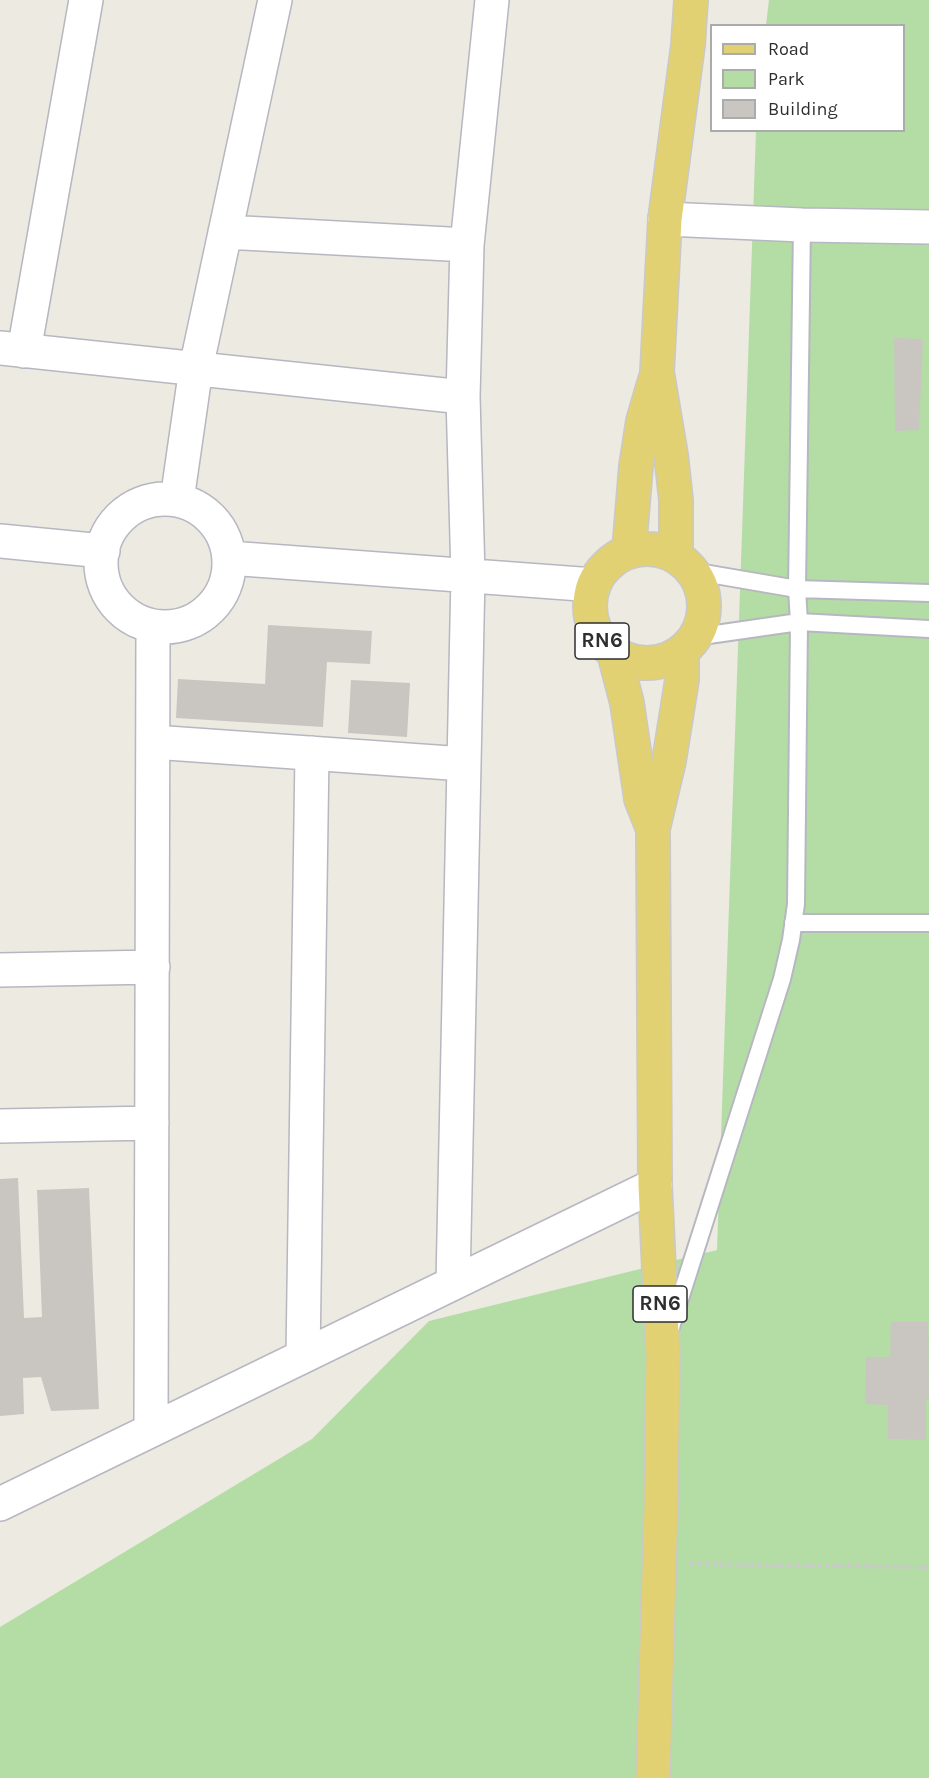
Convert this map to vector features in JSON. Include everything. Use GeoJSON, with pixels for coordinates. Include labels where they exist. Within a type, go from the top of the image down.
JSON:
{"type":"FeatureCollection","features":[{"type":"Feature","properties":{"kind":"main road","name":"RN6"},"geometry":{"type":"LineString","coordinates":[[653,1778],[660,1564],[663,1355],[655,1185],[653,829],[669,761],[689,644],[704,615],[703,591],[684,563],[671,455],[657,372],[665,219],[688,45],[691,0]]}},
{"type":"Feature","properties":{"kind":"main road","name":"RN6"},"geometry":{"type":"LineString","coordinates":[[629,551],[636,466],[643,421],[657,372]]}},
{"type":"Feature","properties":{"kind":"main road"},"geometry":{"type":"LineString","coordinates":[[594,585],[608,564],[629,551],[653,548],[684,563]]}},
{"type":"Feature","properties":{"kind":"main road","name":"RN6"},"geometry":{"type":"LineString","coordinates":[[594,585],[590,610],[594,626],[597,634],[614,653],[636,663],[660,662],[689,644]]}},
{"type":"Feature","properties":{"kind":"main road","name":"RN6"},"geometry":{"type":"LineString","coordinates":[[614,653],[627,703],[641,799],[653,829]]}},
{"type":"Feature","properties":{"kind":"street"},"geometry":{"type":"LineString","coordinates":[[86,0],[12,350],[463,397]]}},
{"type":"Feature","properties":{"kind":"street"},"geometry":{"type":"LineString","coordinates":[[177,500],[196,368],[275,0]]}},
{"type":"Feature","properties":{"kind":"street"},"geometry":{"type":"LineString","coordinates":[[453,1283],[468,575],[463,397],[468,245],[492,0]]}},
{"type":"Feature","properties":{"kind":"street"},"geometry":{"type":"LineString","coordinates":[[665,219],[802,225],[929,227]]}},
{"type":"Feature","properties":{"kind":"street"},"geometry":{"type":"LineString","coordinates":[[225,232],[468,245]]}},
{"type":"Feature","properties":{"kind":"street"},"geometry":{"type":"LineString","coordinates":[[160,499],[177,500],[193,505],[207,514],[218,527],[229,558],[228,575],[223,590],[214,605],[201,616],[187,623],[170,627],[153,626],[138,621],[124,612],[113,599],[104,576],[102,551],[117,521],[129,510],[144,502],[160,499]]}},
{"type":"Feature","properties":{"kind":"street"},"geometry":{"type":"LineString","coordinates":[[0,541],[102,551]]}},
{"type":"Feature","properties":{"kind":"street"},"geometry":{"type":"LineString","coordinates":[[229,558],[594,585]]}},
{"type":"Feature","properties":{"kind":"street"},"geometry":{"type":"LineString","coordinates":[[151,1431],[153,626]]}},
{"type":"Feature","properties":{"kind":"street"},"geometry":{"type":"LineString","coordinates":[[153,742],[464,764]]}},
{"type":"Feature","properties":{"kind":"street"},"geometry":{"type":"LineString","coordinates":[[303,1356],[312,753]]}},
{"type":"Feature","properties":{"kind":"street"},"geometry":{"type":"LineString","coordinates":[[0,970],[153,967]]}},
{"type":"Feature","properties":{"kind":"street"},"geometry":{"type":"LineString","coordinates":[[0,1126],[152,1123]]}},
{"type":"Feature","properties":{"kind":"street"},"geometry":{"type":"LineString","coordinates":[[0,1504],[655,1185]]}},
{"type":"Feature","properties":{"kind":"lane"},"geometry":{"type":"LineString","coordinates":[[663,1355],[782,980],[796,904],[799,622],[796,589],[802,225]]}},
{"type":"Feature","properties":{"kind":"lane"},"geometry":{"type":"LineString","coordinates":[[684,563],[796,589],[929,593]]}},
{"type":"Feature","properties":{"kind":"lane"},"geometry":{"type":"LineString","coordinates":[[689,644],[799,622],[929,629]]}},
{"type":"Feature","properties":{"kind":"lane"},"geometry":{"type":"LineString","coordinates":[[793,923],[929,922]]}},
{"type":"Feature","properties":{"kind":"path"},"geometry":{"type":"LineString","coordinates":[[660,1564],[929,1566]]}},
{"type":"Feature","properties":{"kind":"green space"},"geometry":{"type":"Polygon","coordinates":[[[769,0],[929,0],[929,1778],[0,1778],[0,1627],[312,1439],[429,1321],[717,1250],[756,132],[905,132],[905,24],[766,24],[769,0]]]}},
{"type":"Feature","properties":{"kind":"building"},"geometry":{"type":"Polygon","coordinates":[[[894,338],[923,339],[919,430],[895,431],[894,338]]]}},
{"type":"Feature","properties":{"kind":"building"},"geometry":{"type":"Polygon","coordinates":[[[268,625],[372,631],[370,664],[327,662],[323,727],[176,718],[178,679],[265,684],[268,625]]]}},
{"type":"Feature","properties":{"kind":"building"},"geometry":{"type":"Polygon","coordinates":[[[351,680],[410,683],[407,737],[348,733],[351,680]]]}},
{"type":"Feature","properties":{"kind":"building"},"geometry":{"type":"Polygon","coordinates":[[[18,1178],[24,1318],[42,1317],[37,1190],[89,1188],[99,1409],[51,1411],[41,1377],[23,1378],[24,1414],[0,1416],[0,1179],[18,1178]]]}},
{"type":"Feature","properties":{"kind":"building"},"geometry":{"type":"Polygon","coordinates":[[[891,1322],[928,1322],[929,1400],[926,1400],[926,1440],[888,1439],[888,1405],[865,1404],[866,1357],[890,1357],[891,1322]]]}}]}
